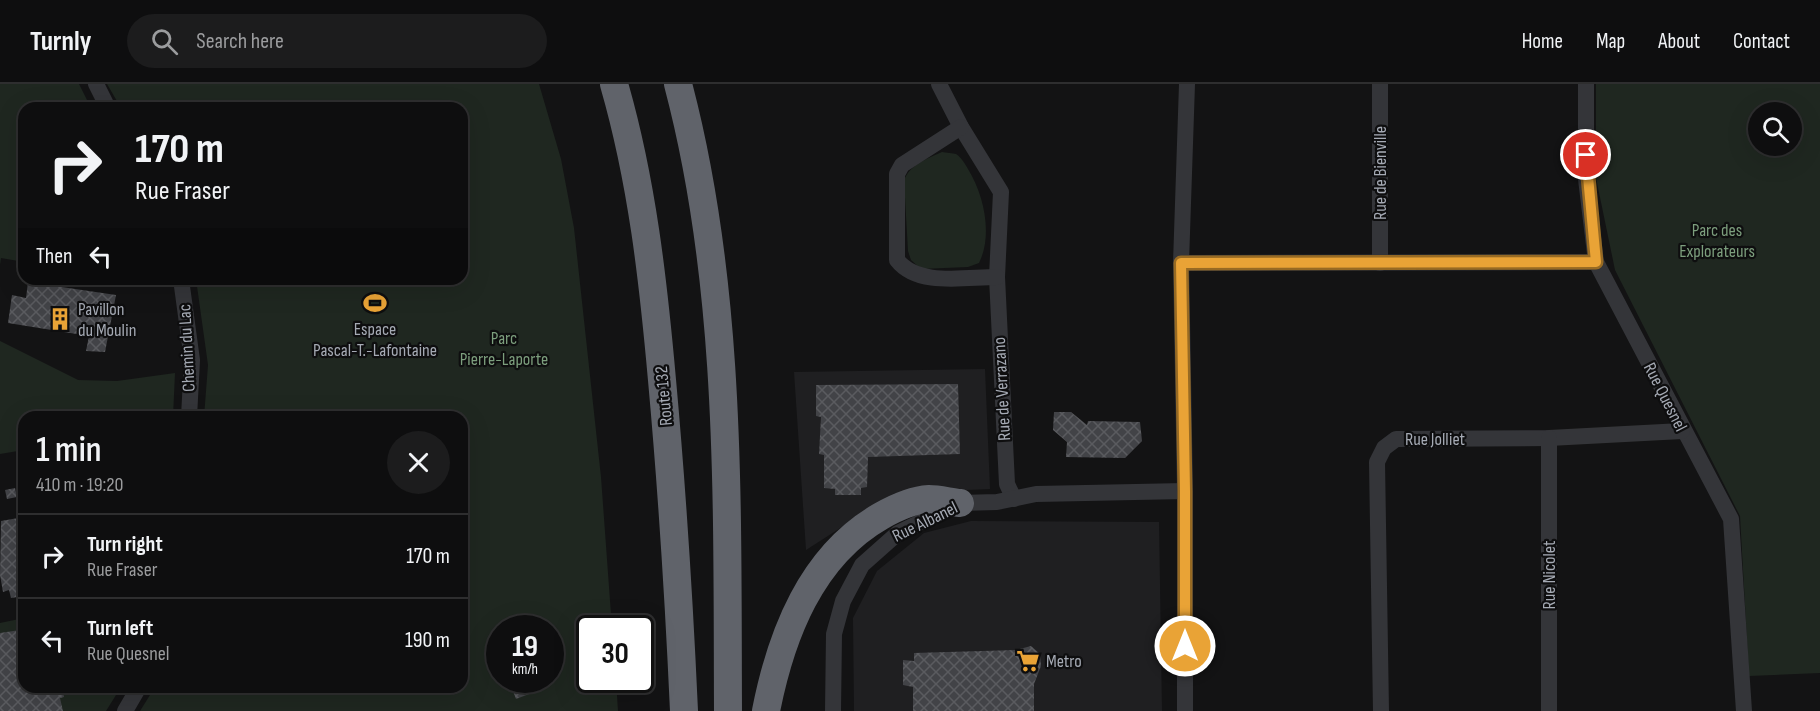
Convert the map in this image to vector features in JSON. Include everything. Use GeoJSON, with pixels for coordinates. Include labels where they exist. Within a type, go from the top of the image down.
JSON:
{"type":"FeatureCollection","features":[{"type":"Feature","properties":{"kind":"highway","name":"Route 132"},"geometry":{"type":"LineString","coordinates":[[614,84],[637,177],[655,306],[673,504],[684,711]]}},
{"type":"Feature","properties":{"kind":"highway"},"geometry":{"type":"LineString","coordinates":[[678,84],[702,189],[717,301],[726,478],[728,711]]}},
{"type":"Feature","properties":{"kind":"highway"},"geometry":{"type":"LineString","coordinates":[[766,711],[780,656],[793,620],[812,583],[835,552],[862,528],[900,507],[930,499],[960,503]]}},
{"type":"Feature","properties":{"kind":"street"},"geometry":{"type":"LineString","coordinates":[[96,84],[105,102]]}},
{"type":"Feature","properties":{"kind":"street","name":"Rue de Verrazano"},"geometry":{"type":"LineString","coordinates":[[939,84],[961,127],[1001,192],[997,277],[1007,484],[1014,499]]}},
{"type":"Feature","properties":{"kind":"street"},"geometry":{"type":"LineString","coordinates":[[1185,711],[1185,491],[1181,263],[1187,84]]}},
{"type":"Feature","properties":{"kind":"street","name":"Rue de Bienville"},"geometry":{"type":"LineString","coordinates":[[1380,84],[1380,263]]}},
{"type":"Feature","properties":{"kind":"street","name":"Rue Quesnel"},"geometry":{"type":"LineString","coordinates":[[1586,84],[1586,179],[1596,262],[1731,519],[1744,711]]}},
{"type":"Feature","properties":{"kind":"street"},"geometry":{"type":"LineString","coordinates":[[961,127],[902,165],[897,174],[897,260],[905,270],[920,277],[997,277]]}},
{"type":"Feature","properties":{"kind":"street"},"geometry":{"type":"LineString","coordinates":[[1181,263],[1596,262]]}},
{"type":"Feature","properties":{"kind":"street","name":"Chemin du Lac"},"geometry":{"type":"LineString","coordinates":[[182,285],[192,360],[189,411]]}},
{"type":"Feature","properties":{"kind":"street","name":"Rue Jolliet"},"geometry":{"type":"LineString","coordinates":[[1381,711],[1377,462],[1384,448],[1396,439],[1549,438],[1683,431]]}},
{"type":"Feature","properties":{"kind":"street","name":"Rue Nicolet"},"geometry":{"type":"LineString","coordinates":[[1549,438],[1549,711]]}},
{"type":"Feature","properties":{"kind":"street","name":"Rue Albanel"},"geometry":{"type":"LineString","coordinates":[[833,711],[833,647],[843,601],[867,559],[888,540],[908,527],[960,503],[1014,499],[1043,494],[1185,491]]}},
{"type":"Feature","properties":{"kind":"street"},"geometry":{"type":"LineString","coordinates":[[125,711],[136,693]]}},
{"type":"Feature","properties":{"kind":"shaded area"},"geometry":{"type":"Polygon","coordinates":[[[985,369],[990,489],[895,493],[806,550],[794,372],[985,369]]]}},
{"type":"Feature","properties":{"kind":"shaded area"},"geometry":{"type":"Polygon","coordinates":[[[971,521],[1159,522],[1162,711],[854,711],[853,618],[877,571],[924,533],[971,521]]]}},
{"type":"Feature","properties":{"kind":"green space"},"geometry":{"type":"Polygon","coordinates":[[[0,84],[79,84],[88,102],[18,102],[18,261],[1,258],[0,265],[0,84]]]}},
{"type":"Feature","properties":{"kind":"green space","name":"Parc Pierre-Laporte"},"geometry":{"type":"Polygon","coordinates":[[[107,84],[539,84],[561,159],[574,228],[601,477],[611,615],[576,615],[576,693],[617,693],[618,711],[140,711],[151,693],[468,693],[468,411],[204,411],[208,365],[197,285],[468,285],[468,102],[118,102],[107,84]]]}},
{"type":"Feature","properties":{"kind":"green space","name":"Parc des Explorateurs"},"geometry":{"type":"Polygon","coordinates":[[[1596,84],[1820,84],[1820,673],[1749,676],[1740,516],[1615,270],[1596,178],[1596,84]]]}},
{"type":"Feature","properties":{"kind":"green space"},"geometry":{"type":"Polygon","coordinates":[[[942,152],[958,155],[974,179],[985,215],[983,252],[979,263],[968,267],[921,269],[911,260],[908,251],[904,180],[915,166],[942,152]]]}},
{"type":"Feature","properties":{"kind":"green space"},"geometry":{"type":"Polygon","coordinates":[[[0,341],[78,380],[117,381],[175,373],[173,411],[18,411],[18,451],[0,454],[0,341]]]}},
{"type":"Feature","properties":{"kind":"green space"},"geometry":{"type":"Polygon","coordinates":[[[18,619],[18,693],[117,693],[106,711],[0,711],[0,623],[18,619]]]}},
{"type":"Feature","properties":{"kind":"building","name":"Pavillon du Moulin"},"geometry":{"type":"Polygon","coordinates":[[[28,285],[48,285],[116,295],[105,352],[86,351],[89,336],[8,323],[12,295],[26,298],[28,285]]]}},
{"type":"Feature","properties":{"kind":"building"},"geometry":{"type":"Polygon","coordinates":[[[958,384],[960,454],[868,457],[867,487],[861,488],[861,495],[835,495],[835,489],[824,488],[824,455],[819,454],[821,417],[816,416],[816,385],[958,384]]]}},
{"type":"Feature","properties":{"kind":"building"},"geometry":{"type":"Polygon","coordinates":[[[1054,412],[1071,412],[1087,425],[1088,421],[1140,422],[1142,441],[1125,458],[1066,457],[1067,442],[1053,430],[1054,412]]]}},
{"type":"Feature","properties":{"kind":"building"},"geometry":{"type":"Polygon","coordinates":[[[15,488],[17,497],[7,499],[5,490],[15,488]]]}},
{"type":"Feature","properties":{"kind":"building"},"geometry":{"type":"Polygon","coordinates":[[[18,518],[18,597],[11,598],[9,590],[3,592],[0,575],[1,521],[18,518]]]}},
{"type":"Feature","properties":{"kind":"building"},"geometry":{"type":"Polygon","coordinates":[[[18,630],[18,693],[63,693],[64,697],[60,698],[63,711],[0,711],[0,633],[18,630]]]}},
{"type":"Feature","properties":{"kind":"building"},"geometry":{"type":"Polygon","coordinates":[[[1031,646],[1040,654],[1041,666],[1034,684],[1034,711],[913,711],[913,687],[903,685],[903,660],[914,661],[914,653],[1016,650],[1031,646]]]}},
{"type":"Feature","properties":{"kind":"building"},"geometry":{"type":"Polygon","coordinates":[[[514,693],[532,693],[516,699],[514,693]]]}},
{"type":"Feature","properties":{"kind":"place","name":"Espace Pascal-T.-Lafontaine"},"geometry":{"type":"Point","coordinates":[375,303]}},
{"type":"Feature","properties":{"kind":"place","name":"Pavillon du Moulin"},"geometry":{"type":"Point","coordinates":[60,319]}},
{"type":"Feature","properties":{"kind":"place","name":"Metro"},"geometry":{"type":"Point","coordinates":[1028,661]}},
{"type":"Feature","properties":{"kind":"route"},"geometry":{"type":"LineString","coordinates":[[1185,646],[1181,263],[1596,262],[1586,179],[1586,155]]}}]}
